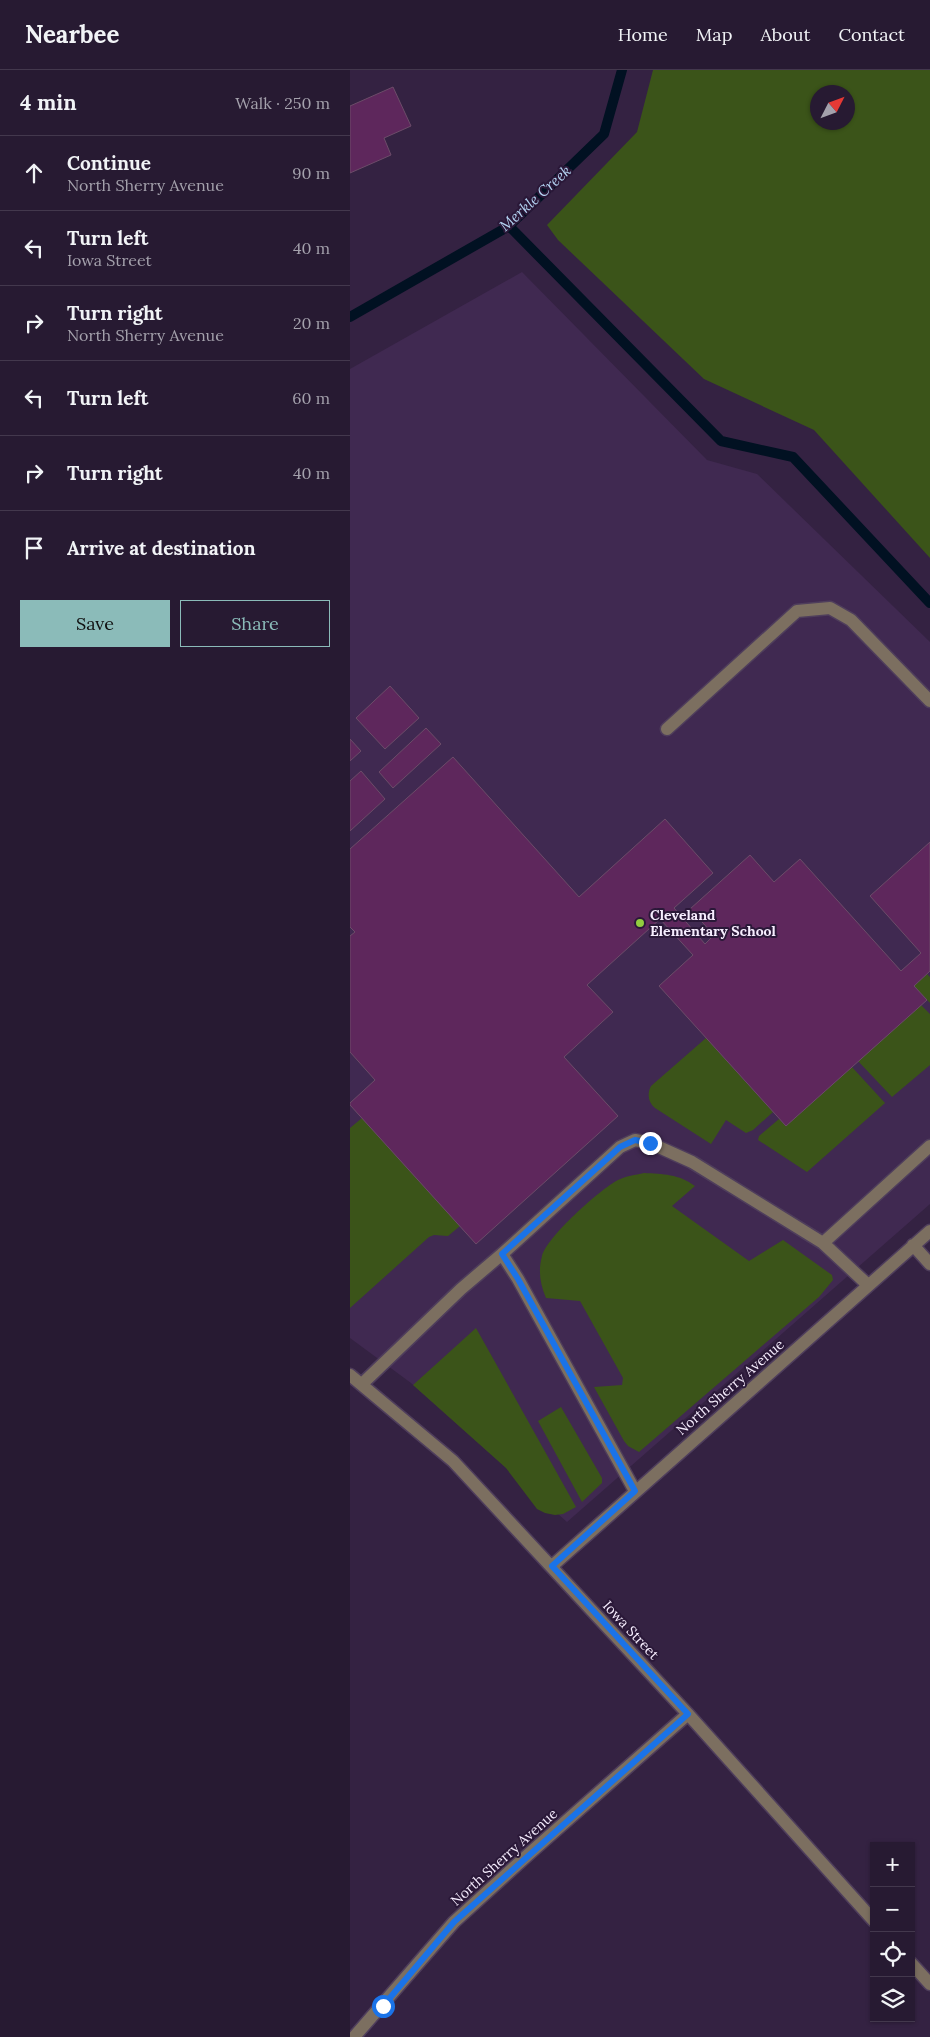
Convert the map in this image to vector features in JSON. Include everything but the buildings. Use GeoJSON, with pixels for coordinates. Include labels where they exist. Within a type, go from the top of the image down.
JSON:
{"type":"FeatureCollection","features":[{"type":"Feature","properties":{"kind":"street"},"geometry":{"type":"LineString","coordinates":[[667,729],[797,611],[830,608],[850,620],[930,701]]}},
{"type":"Feature","properties":{"kind":"street"},"geometry":{"type":"LineString","coordinates":[[362,1384],[461,1289],[620,1147],[635,1140],[650,1143],[692,1162],[823,1243],[868,1285]]}},
{"type":"Feature","properties":{"kind":"street"},"geometry":{"type":"LineString","coordinates":[[823,1243],[930,1146]]}},
{"type":"Feature","properties":{"kind":"street","name":"North Sherry Avenue"},"geometry":{"type":"LineString","coordinates":[[552,1566],[930,1231]]}},
{"type":"Feature","properties":{"kind":"street"},"geometry":{"type":"LineString","coordinates":[[913,1245],[930,1264]]}},
{"type":"Feature","properties":{"kind":"street"},"geometry":{"type":"LineString","coordinates":[[502,1254],[518,1279],[635,1491]]}},
{"type":"Feature","properties":{"kind":"street","name":"Iowa Street"},"geometry":{"type":"LineString","coordinates":[[350,1375],[453,1461],[688,1714],[870,1917]]}},
{"type":"Feature","properties":{"kind":"street","name":"North Sherry Avenue"},"geometry":{"type":"LineString","coordinates":[[354,2037],[454,1922],[688,1714]]}},
{"type":"Feature","properties":{"kind":"street"},"geometry":{"type":"LineString","coordinates":[[915,1967],[930,1984]]}},
{"type":"Feature","properties":{"kind":"shaded area","name":"Cleveland Elementary School"},"geometry":{"type":"Polygon","coordinates":[[[522,272],[707,460],[757,474],[930,642],[930,1204],[567,1522],[411,1383],[350,1338],[350,369],[522,272]]]}},
{"type":"Feature","properties":{"kind":"green space"},"geometry":{"type":"Polygon","coordinates":[[[653,70],[930,70],[930,558],[814,430],[704,379],[558,240],[547,225],[637,132],[653,70]]]}},
{"type":"Feature","properties":{"kind":"green space"},"geometry":{"type":"Polygon","coordinates":[[[927,974],[930,977],[930,1003],[914,986],[927,974]]]}},
{"type":"Feature","properties":{"kind":"green space"},"geometry":{"type":"Polygon","coordinates":[[[921,1005],[930,1014],[930,1065],[892,1097],[858,1061],[921,1005]]]}},
{"type":"Feature","properties":{"kind":"green space"},"geometry":{"type":"Polygon","coordinates":[[[706,1038],[773,1112],[753,1130],[746,1133],[726,1120],[711,1144],[655,1108],[650,1101],[649,1095],[651,1086],[706,1038]]]}},
{"type":"Feature","properties":{"kind":"green space"},"geometry":{"type":"Polygon","coordinates":[[[852,1067],[885,1103],[807,1172],[758,1140],[759,1136],[779,1119],[786,1126],[852,1067]]]}},
{"type":"Feature","properties":{"kind":"green space"},"geometry":{"type":"Polygon","coordinates":[[[362,1118],[460,1226],[448,1236],[434,1235],[429,1237],[350,1308],[350,1128],[362,1118]]]}},
{"type":"Feature","properties":{"kind":"green space"},"geometry":{"type":"Polygon","coordinates":[[[644,1173],[677,1177],[695,1186],[672,1206],[749,1261],[783,1240],[832,1275],[833,1280],[819,1297],[639,1452],[628,1446],[624,1441],[594,1387],[622,1385],[623,1378],[580,1301],[546,1298],[542,1288],[540,1272],[542,1256],[546,1248],[563,1226],[609,1185],[618,1180],[644,1173]]]}},
{"type":"Feature","properties":{"kind":"green space"},"geometry":{"type":"Polygon","coordinates":[[[476,1328],[576,1507],[563,1514],[555,1515],[537,1509],[506,1468],[413,1385],[476,1328]]]}},
{"type":"Feature","properties":{"kind":"green space"},"geometry":{"type":"Polygon","coordinates":[[[561,1407],[602,1478],[602,1483],[582,1502],[538,1421],[561,1407]]]}},
{"type":"Feature","properties":{"kind":"waterway","name":"Merkle Creek"},"geometry":{"type":"LineString","coordinates":[[350,317],[509,226],[604,134],[622,70]]}},
{"type":"Feature","properties":{"kind":"waterway"},"geometry":{"type":"LineString","coordinates":[[509,226],[721,441],[793,457],[930,603]]}},
{"type":"Feature","properties":{"kind":"place","name":"Cleveland Elementary School"},"geometry":{"type":"Point","coordinates":[640,923]}},
{"type":"Feature","properties":{"kind":"route"},"geometry":{"type":"LineString","coordinates":[[383,2006],[454,1922],[688,1714],[552,1566],[635,1491],[518,1279],[502,1254],[620,1147],[635,1140],[650,1143]]}}]}
